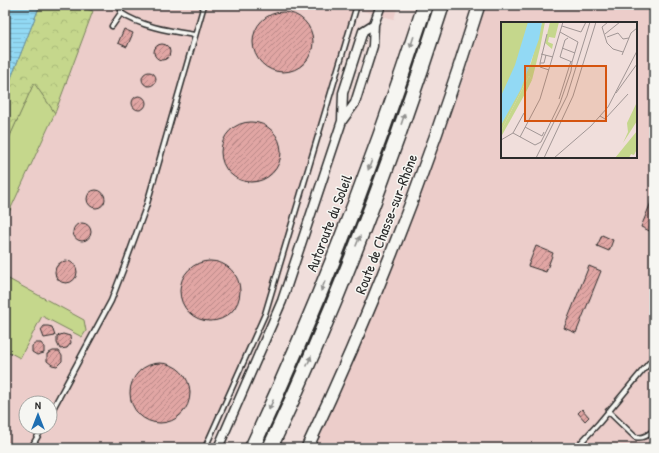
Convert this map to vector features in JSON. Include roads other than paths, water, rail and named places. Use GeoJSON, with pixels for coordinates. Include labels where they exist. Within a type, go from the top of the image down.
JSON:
{"type":"FeatureCollection","features":[{"type":"Feature","properties":{"kind":"highway","name":"Autoroute du Soleil"},"geometry":{"type":"LineString","coordinates":[[252,448],[305,328],[352,213],[384,125],[424,5]]}},
{"type":"Feature","properties":{"kind":"highway"},"geometry":{"type":"LineString","coordinates":[[270,448],[323,328],[372,208],[442,5]]}},
{"type":"Feature","properties":{"kind":"main road","name":"Route de Chasse-sur-Rhône"},"geometry":{"type":"LineString","coordinates":[[308,448],[356,340],[394,246],[442,118],[480,5]]}},
{"type":"Feature","properties":{"kind":"street"},"geometry":{"type":"LineString","coordinates":[[342,121],[355,103],[373,46],[374,24],[381,5]]}},
{"type":"Feature","properties":{"kind":"street"},"geometry":{"type":"LineString","coordinates":[[218,448],[282,301],[342,121],[343,93],[363,31],[374,24]]}},
{"type":"Feature","properties":{"kind":"lane"},"geometry":{"type":"LineString","coordinates":[[112,26],[121,13],[121,5]]}},
{"type":"Feature","properties":{"kind":"lane"},"geometry":{"type":"LineString","coordinates":[[58,399],[111,301],[123,270],[146,207],[204,5]]}},
{"type":"Feature","properties":{"kind":"lane"},"geometry":{"type":"LineString","coordinates":[[205,448],[265,314],[357,5]]}},
{"type":"Feature","properties":{"kind":"lane"},"geometry":{"type":"LineString","coordinates":[[121,13],[131,20],[168,30],[196,35]]}},
{"type":"Feature","properties":{"kind":"lane"},"geometry":{"type":"LineString","coordinates":[[576,448],[654,357]]}},
{"type":"Feature","properties":{"kind":"lane"},"geometry":{"type":"LineString","coordinates":[[608,411],[635,437],[641,438],[654,430]]}},
{"type":"Feature","properties":{"kind":"lane"},"geometry":{"type":"LineString","coordinates":[[31,448],[38,435]]}},
{"type":"Feature","properties":{"kind":"water"},"geometry":{"type":"Polygon","coordinates":[[[5,5],[40,5],[5,93],[5,5]]]}}]}
